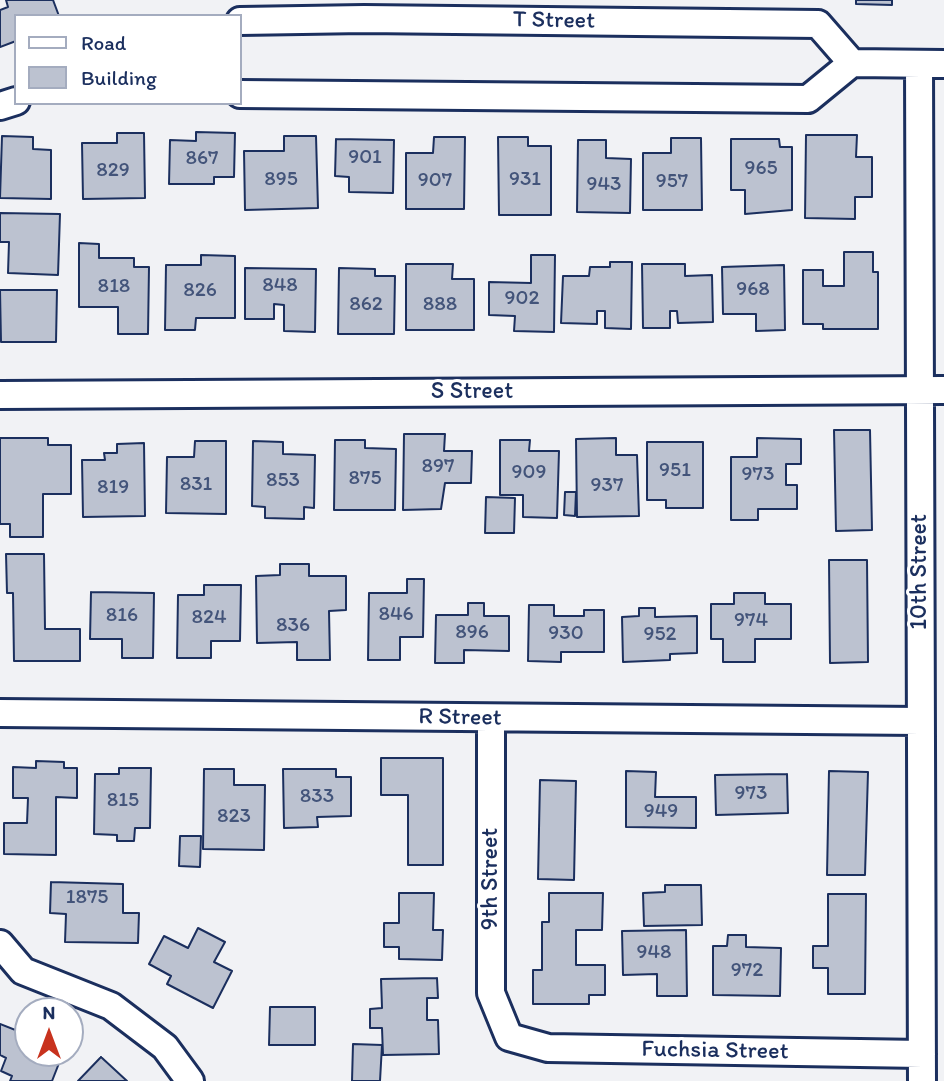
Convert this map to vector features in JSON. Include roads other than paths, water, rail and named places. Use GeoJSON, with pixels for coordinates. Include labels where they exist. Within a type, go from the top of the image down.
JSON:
{"type":"FeatureCollection","features":[{"type":"Feature","properties":{"kind":"street","name":"T Street"},"geometry":{"type":"LineString","coordinates":[[242,21],[364,9],[818,24],[852,62]]}},
{"type":"Feature","properties":{"kind":"street"},"geometry":{"type":"LineString","coordinates":[[242,94],[808,99],[852,62],[932,64]]}},
{"type":"Feature","properties":{"kind":"street","name":"10th Street"},"geometry":{"type":"LineString","coordinates":[[922,1081],[934,884],[920,721],[932,390],[932,64]]}},
{"type":"Feature","properties":{"kind":"street","name":"S Street"},"geometry":{"type":"LineString","coordinates":[[0,395],[932,390]]}},
{"type":"Feature","properties":{"kind":"street","name":"R Street"},"geometry":{"type":"LineString","coordinates":[[0,713],[920,721]]}},
{"type":"Feature","properties":{"kind":"street","name":"9th Street"},"geometry":{"type":"LineString","coordinates":[[491,718],[491,993],[509,1037]]}},
{"type":"Feature","properties":{"kind":"street"},"geometry":{"type":"LineString","coordinates":[[0,944],[23,971],[111,1006],[164,1047],[190,1081]]}},
{"type":"Feature","properties":{"kind":"street","name":"Fuchsia Street"},"geometry":{"type":"LineString","coordinates":[[509,1037],[548,1048],[922,1054]]}}]}
